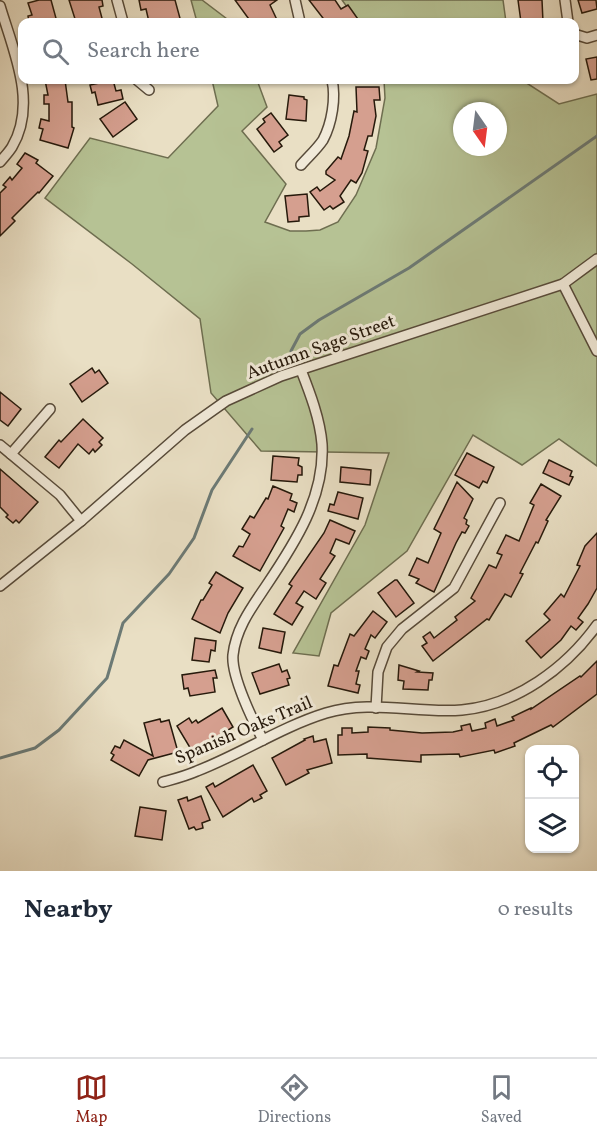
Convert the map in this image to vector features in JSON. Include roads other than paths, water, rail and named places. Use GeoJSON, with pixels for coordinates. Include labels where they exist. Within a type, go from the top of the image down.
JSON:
{"type":"FeatureCollection","features":[{"type":"Feature","properties":{"kind":"street"},"geometry":{"type":"LineString","coordinates":[[117,0],[122,18]]}},
{"type":"Feature","properties":{"kind":"street"},"geometry":{"type":"LineString","coordinates":[[295,0],[299,18]]}},
{"type":"Feature","properties":{"kind":"street"},"geometry":{"type":"LineString","coordinates":[[565,0],[567,18]]}},
{"type":"Feature","properties":{"kind":"street"},"geometry":{"type":"LineString","coordinates":[[0,6],[18,58]]}},
{"type":"Feature","properties":{"kind":"street"},"geometry":{"type":"LineString","coordinates":[[579,36],[587,38],[597,35]]}},
{"type":"Feature","properties":{"kind":"street"},"geometry":{"type":"LineString","coordinates":[[0,162],[12,147],[21,121],[24,104],[22,84]]}},
{"type":"Feature","properties":{"kind":"street"},"geometry":{"type":"LineString","coordinates":[[142,84],[149,90]]}},
{"type":"Feature","properties":{"kind":"street"},"geometry":{"type":"LineString","coordinates":[[301,165],[323,139],[333,101],[332,84]]}},
{"type":"Feature","properties":{"kind":"street","name":"Autumn Sage Street"},"geometry":{"type":"LineString","coordinates":[[0,586],[81,521],[185,430],[226,401],[280,376],[563,284],[597,259]]}},
{"type":"Feature","properties":{"kind":"street"},"geometry":{"type":"LineString","coordinates":[[563,284],[597,351]]}},
{"type":"Feature","properties":{"kind":"street"},"geometry":{"type":"LineString","coordinates":[[263,740],[239,685],[233,656],[242,622],[279,567],[307,518],[319,483],[322,444],[313,401],[301,370]]}},
{"type":"Feature","properties":{"kind":"street"},"geometry":{"type":"LineString","coordinates":[[11,454],[50,410]]}},
{"type":"Feature","properties":{"kind":"street"},"geometry":{"type":"LineString","coordinates":[[0,445],[60,495],[81,521]]}},
{"type":"Feature","properties":{"kind":"street"},"geometry":{"type":"LineString","coordinates":[[376,708],[378,672],[387,647],[402,629],[454,588],[500,503]]}},
{"type":"Feature","properties":{"kind":"street","name":"Spanish Oaks Trail"},"geometry":{"type":"LineString","coordinates":[[163,783],[197,771],[294,724],[328,713],[361,706],[462,710],[498,701],[548,675],[574,654],[597,625]]}},
{"type":"Feature","properties":{"kind":"waterway"},"geometry":{"type":"LineString","coordinates":[[291,351],[300,334],[319,320],[409,268],[597,136]]}},
{"type":"Feature","properties":{"kind":"waterway"},"geometry":{"type":"LineString","coordinates":[[0,758],[35,748],[59,730],[107,678],[123,623],[169,574],[194,538],[212,490],[252,429]]}}]}
